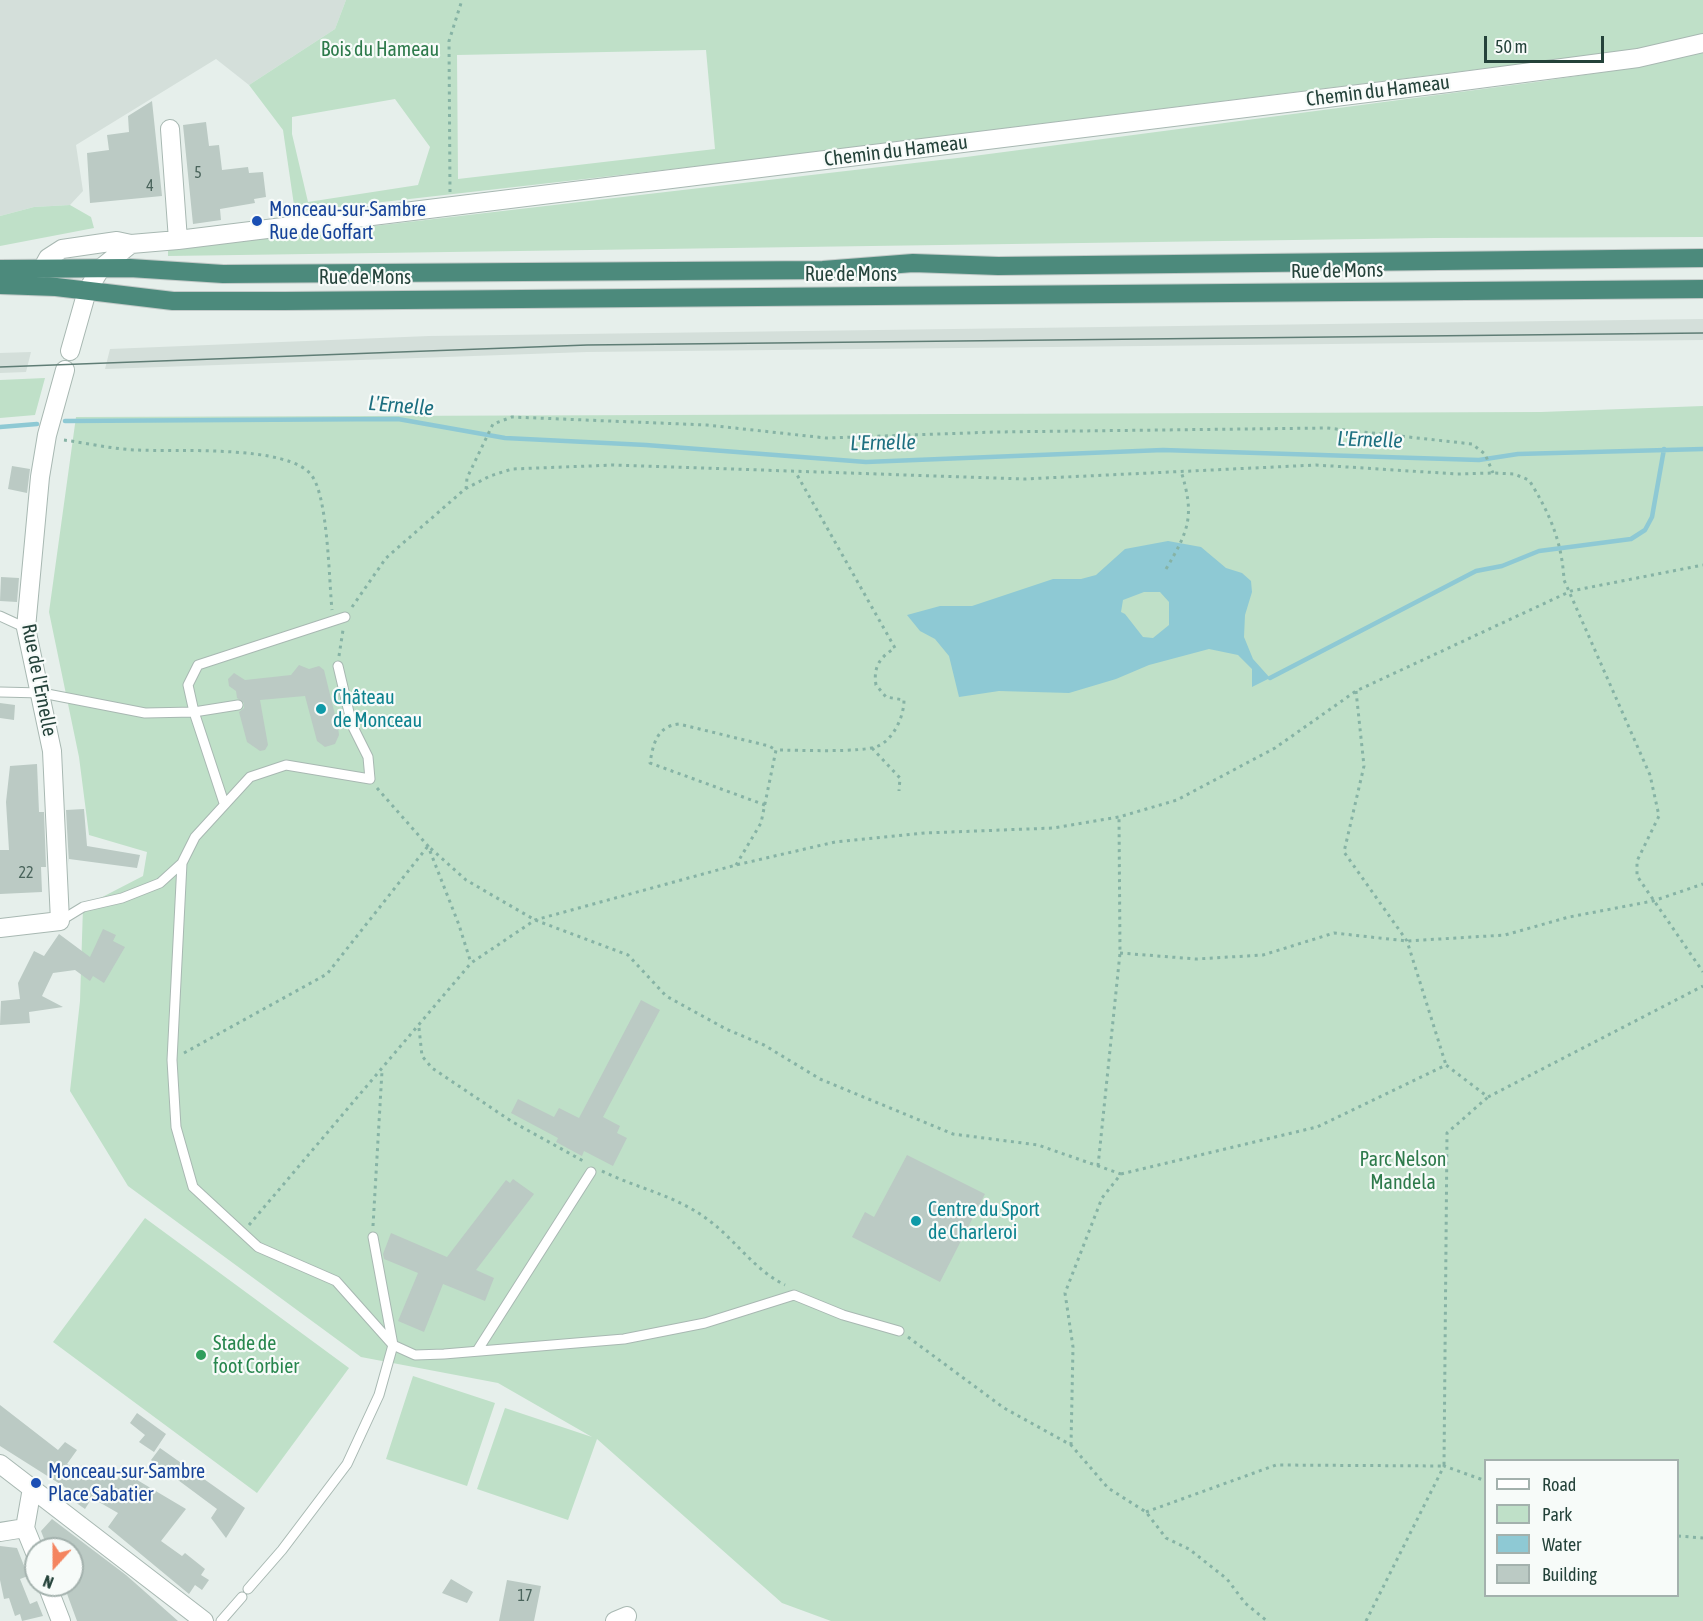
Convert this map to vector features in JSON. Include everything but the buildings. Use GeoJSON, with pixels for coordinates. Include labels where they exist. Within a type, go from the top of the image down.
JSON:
{"type":"FeatureCollection","features":[{"type":"Feature","properties":{"kind":"highway","name":"Rue de Mons"},"geometry":{"type":"LineString","coordinates":[[0,269],[101,268],[223,274],[788,270],[913,263],[1010,266],[1703,258]]}},
{"type":"Feature","properties":{"kind":"highway","name":"Rue de Mons"},"geometry":{"type":"LineString","coordinates":[[0,285],[87,291],[173,301],[1703,289]]}},
{"type":"Feature","properties":{"kind":"street","name":"Chemin du Hameau"},"geometry":{"type":"LineString","coordinates":[[42,269],[48,258],[62,249],[117,241],[131,244],[178,240],[1638,58],[1703,43]]}},
{"type":"Feature","properties":{"kind":"street"},"geometry":{"type":"LineString","coordinates":[[170,129],[178,240]]}},
{"type":"Feature","properties":{"kind":"street"},"geometry":{"type":"LineString","coordinates":[[154,242],[153,255],[159,270]]}},
{"type":"Feature","properties":{"kind":"street"},"geometry":{"type":"LineString","coordinates":[[70,351],[87,291],[101,268],[131,244]]}},
{"type":"Feature","properties":{"kind":"street","name":"Rue de l'Ernelle"},"geometry":{"type":"LineString","coordinates":[[60,921],[52,751],[42,693],[26,628],[40,477],[47,435],[65,370]]}},
{"type":"Feature","properties":{"kind":"street"},"geometry":{"type":"LineString","coordinates":[[0,928],[60,921]]}},
{"type":"Feature","properties":{"kind":"street"},"geometry":{"type":"LineString","coordinates":[[0,1464],[204,1621]]}},
{"type":"Feature","properties":{"kind":"street"},"geometry":{"type":"LineString","coordinates":[[29,1537],[25,1528],[32,1488]]}},
{"type":"Feature","properties":{"kind":"street"},"geometry":{"type":"LineString","coordinates":[[0,1532],[25,1528]]}},
{"type":"Feature","properties":{"kind":"street"},"geometry":{"type":"LineString","coordinates":[[52,1597],[61,1621]]}},
{"type":"Feature","properties":{"kind":"lane"},"geometry":{"type":"LineString","coordinates":[[0,616],[26,628]]}},
{"type":"Feature","properties":{"kind":"lane"},"geometry":{"type":"LineString","coordinates":[[224,803],[194,712],[188,685],[198,665],[345,617]]}},
{"type":"Feature","properties":{"kind":"lane"},"geometry":{"type":"LineString","coordinates":[[60,921],[83,907],[122,897],[160,883],[182,863],[195,837],[250,777],[286,765],[370,779],[368,757],[352,725],[338,666]]}},
{"type":"Feature","properties":{"kind":"lane"},"geometry":{"type":"LineString","coordinates":[[0,692],[42,693],[145,713],[194,712],[238,705]]}},
{"type":"Feature","properties":{"kind":"lane"},"geometry":{"type":"LineString","coordinates":[[182,863],[172,1060],[176,1127],[193,1187],[258,1247],[336,1281],[393,1345],[415,1355],[624,1339],[705,1323],[794,1295],[843,1315],[899,1331]]}},
{"type":"Feature","properties":{"kind":"lane"},"geometry":{"type":"LineString","coordinates":[[477,1352],[593,1170]]}},
{"type":"Feature","properties":{"kind":"lane"},"geometry":{"type":"LineString","coordinates":[[221,1621],[282,1550],[347,1464],[379,1395],[393,1345],[373,1237]]}},
{"type":"Feature","properties":{"kind":"path"},"geometry":{"type":"LineString","coordinates":[[450,205],[449,41],[462,0]]}},
{"type":"Feature","properties":{"kind":"path"},"geometry":{"type":"LineString","coordinates":[[465,489],[467,478],[493,424],[512,417],[707,425],[826,438],[995,432],[1327,428],[1472,444],[1485,454],[1493,473]]}},
{"type":"Feature","properties":{"kind":"path"},"geometry":{"type":"LineString","coordinates":[[47,435],[132,450],[263,454],[302,466],[314,477],[321,500],[333,621]]}},
{"type":"Feature","properties":{"kind":"path"},"geometry":{"type":"LineString","coordinates":[[338,666],[345,617],[386,558],[465,489],[490,476],[512,469],[614,465],[1024,479],[1316,465],[1457,474],[1514,474],[1528,480],[1557,533],[1563,554],[1564,580],[1650,775],[1659,816],[1637,861],[1637,876],[1703,972]]}},
{"type":"Feature","properties":{"kind":"path"},"geometry":{"type":"LineString","coordinates":[[1166,569],[1181,544],[1188,521],[1190,501],[1181,471]]}},
{"type":"Feature","properties":{"kind":"path"},"geometry":{"type":"LineString","coordinates":[[765,805],[650,763],[658,734],[665,727],[679,724],[728,735],[776,750],[872,748],[885,743],[893,734],[904,707],[904,700],[886,697],[876,685],[876,668],[883,655],[894,648],[795,472]]}},
{"type":"Feature","properties":{"kind":"path"},"geometry":{"type":"LineString","coordinates":[[242,1233],[471,963],[535,920],[736,865],[835,842],[869,837],[1053,828],[1119,817],[1177,800],[1275,748],[1356,691],[1570,591],[1703,565]]}},
{"type":"Feature","properties":{"kind":"path"},"geometry":{"type":"LineString","coordinates":[[1356,691],[1364,765],[1344,852],[1407,941],[1446,1065],[1488,1097]]}},
{"type":"Feature","properties":{"kind":"path"},"geometry":{"type":"LineString","coordinates":[[872,748],[900,778],[899,791]]}},
{"type":"Feature","properties":{"kind":"path"},"geometry":{"type":"LineString","coordinates":[[736,865],[761,823],[776,750]]}},
{"type":"Feature","properties":{"kind":"path"},"geometry":{"type":"LineString","coordinates":[[370,779],[428,846],[466,880],[535,920],[628,955],[666,996],[726,1029],[764,1045],[820,1079],[952,1134],[1038,1145],[1121,1174],[1317,1127],[1446,1065]]}},
{"type":"Feature","properties":{"kind":"path"},"geometry":{"type":"LineString","coordinates":[[1098,1166],[1120,953],[1119,817]]}},
{"type":"Feature","properties":{"kind":"path"},"geometry":{"type":"LineString","coordinates":[[428,846],[459,925],[471,963]]}},
{"type":"Feature","properties":{"kind":"path"},"geometry":{"type":"LineString","coordinates":[[172,1060],[327,974],[428,846]]}},
{"type":"Feature","properties":{"kind":"path"},"geometry":{"type":"LineString","coordinates":[[1120,953],[1196,959],[1263,955],[1334,933],[1407,941],[1505,935],[1569,917],[1653,901],[1703,884]]}},
{"type":"Feature","properties":{"kind":"path"},"geometry":{"type":"LineString","coordinates":[[1366,1621],[1444,1466],[1447,1133],[1488,1097],[1703,986]]}},
{"type":"Feature","properties":{"kind":"path"},"geometry":{"type":"LineString","coordinates":[[419,1026],[422,1056],[432,1068],[511,1121],[585,1162]]}},
{"type":"Feature","properties":{"kind":"path"},"geometry":{"type":"LineString","coordinates":[[373,1237],[382,1070]]}},
{"type":"Feature","properties":{"kind":"path"},"geometry":{"type":"LineString","coordinates":[[593,1170],[656,1191],[707,1218],[771,1278],[792,1289]]}},
{"type":"Feature","properties":{"kind":"path"},"geometry":{"type":"LineString","coordinates":[[1071,1445],[1073,1347],[1065,1293],[1102,1198],[1121,1174]]}},
{"type":"Feature","properties":{"kind":"path"},"geometry":{"type":"LineString","coordinates":[[899,1331],[1004,1408],[1071,1445],[1108,1488],[1146,1512],[1166,1538],[1189,1549],[1227,1579],[1245,1603],[1267,1621]]}},
{"type":"Feature","properties":{"kind":"path"},"geometry":{"type":"LineString","coordinates":[[1146,1512],[1276,1464],[1444,1466],[1484,1481]]}},
{"type":"Feature","properties":{"kind":"path"},"geometry":{"type":"LineString","coordinates":[[1679,1536],[1703,1538]]}},
{"type":"Feature","properties":{"kind":"shaded area"},"geometry":{"type":"Polygon","coordinates":[[[0,0],[346,0],[335,29],[249,85],[216,59],[76,145],[83,191],[70,205],[34,207],[0,216],[0,0]]]}},
{"type":"Feature","properties":{"kind":"shaded area"},"geometry":{"type":"Polygon","coordinates":[[[1703,319],[1703,340],[587,352],[105,369],[110,349],[429,336],[1703,319]]]}},
{"type":"Feature","properties":{"kind":"shaded area"},"geometry":{"type":"Polygon","coordinates":[[[31,352],[26,372],[0,373],[0,353],[31,352]]]}},
{"type":"Feature","properties":{"kind":"green space","name":"Bois du Hameau"},"geometry":{"type":"Polygon","coordinates":[[[346,0],[1703,0],[1703,35],[1656,46],[717,164],[295,212],[283,130],[249,85],[335,29],[346,0]],[[706,50],[457,55],[458,179],[715,149],[706,50]],[[395,99],[292,117],[292,134],[308,202],[418,185],[430,147],[395,99]]]}},
{"type":"Feature","properties":{"kind":"green space"},"geometry":{"type":"Polygon","coordinates":[[[1703,52],[1703,237],[1434,238],[168,256],[168,250],[966,157],[1536,82],[1645,66],[1703,52]]]}},
{"type":"Feature","properties":{"kind":"green space"},"geometry":{"type":"Polygon","coordinates":[[[70,205],[91,217],[94,228],[0,246],[0,216],[34,207],[70,205]]]}},
{"type":"Feature","properties":{"kind":"green space"},"geometry":{"type":"Polygon","coordinates":[[[45,378],[35,415],[0,418],[0,380],[45,378]]]}},
{"type":"Feature","properties":{"kind":"green space","name":"Parc Nelson Mandela"},"geometry":{"type":"Polygon","coordinates":[[[1703,406],[1703,1621],[831,1621],[782,1603],[597,1439],[568,1520],[477,1489],[505,1408],[592,1437],[498,1383],[361,1357],[128,1186],[70,1091],[80,1001],[83,907],[143,876],[147,852],[89,835],[79,757],[49,612],[76,417],[1541,412],[1703,406]]]}},
{"type":"Feature","properties":{"kind":"green space","name":"Stade de foot Corbier"},"geometry":{"type":"Polygon","coordinates":[[[145,1218],[349,1368],[257,1493],[53,1342],[145,1218]]]}},
{"type":"Feature","properties":{"kind":"green space"},"geometry":{"type":"Polygon","coordinates":[[[413,1376],[495,1403],[467,1486],[386,1459],[413,1376]]]}},
{"type":"Feature","properties":{"kind":"water"},"geometry":{"type":"Polygon","coordinates":[[[1168,541],[1201,547],[1226,568],[1242,573],[1251,581],[1252,592],[1245,615],[1244,637],[1253,659],[1270,678],[1252,687],[1252,669],[1238,655],[1209,649],[1149,665],[1116,679],[1069,693],[999,691],[959,697],[949,656],[935,639],[920,631],[907,615],[940,606],[972,606],[1053,579],[1081,579],[1096,575],[1125,549],[1168,541]],[[1144,592],[1123,600],[1121,612],[1143,637],[1153,638],[1169,625],[1169,602],[1160,592],[1144,592]]]}},
{"type":"Feature","properties":{"kind":"waterway","name":"L'Ernelle"},"geometry":{"type":"LineString","coordinates":[[65,421],[398,419],[505,438],[646,445],[866,462],[1163,450],[1479,460],[1518,454],[1703,449]]}},
{"type":"Feature","properties":{"kind":"waterway","name":"L'Ernelle"},"geometry":{"type":"LineString","coordinates":[[0,427],[37,424]]}},
{"type":"Feature","properties":{"kind":"waterway"},"geometry":{"type":"LineString","coordinates":[[1270,678],[1476,571],[1502,566],[1539,551],[1631,539],[1645,530],[1652,517],[1664,449]]}},
{"type":"Feature","properties":{"kind":"tram line"},"geometry":{"type":"LineString","coordinates":[[0,367],[587,345],[1703,333]]}},
{"type":"Feature","properties":{"kind":"place","name":"Monceau-sur-Sambre Rue de Goffart"},"geometry":{"type":"Point","coordinates":[257,221]}},
{"type":"Feature","properties":{"kind":"place","name":"Château de Monceau"},"geometry":{"type":"Point","coordinates":[321,709]}},
{"type":"Feature","properties":{"kind":"place","name":"Centre du Sport de Charleroi"},"geometry":{"type":"Point","coordinates":[916,1221]}},
{"type":"Feature","properties":{"kind":"place","name":"Stade de foot Corbier"},"geometry":{"type":"Point","coordinates":[201,1355]}},
{"type":"Feature","properties":{"kind":"place","name":"Monceau-sur-Sambre Place Sabatier"},"geometry":{"type":"Point","coordinates":[36,1483]}}]}
